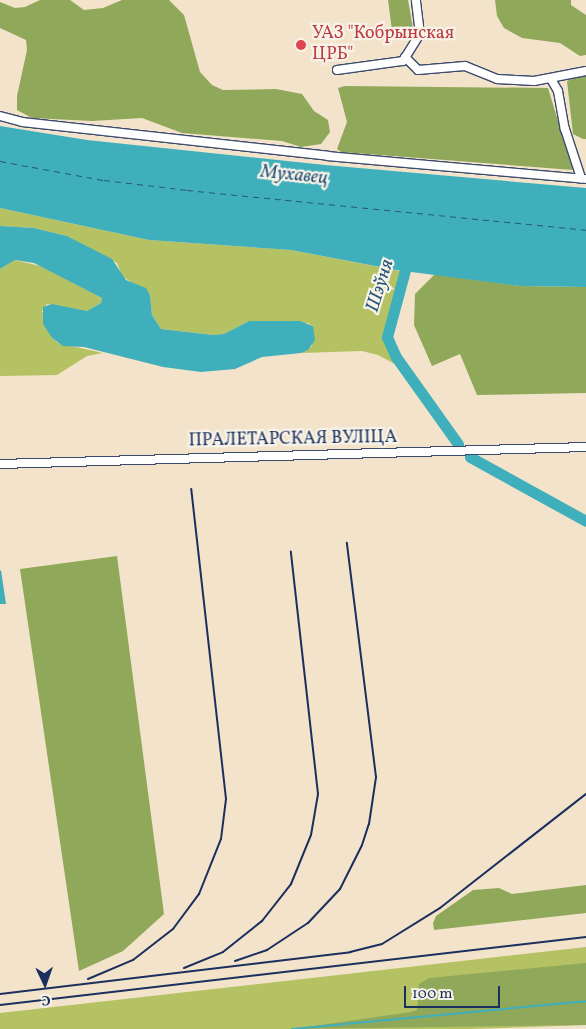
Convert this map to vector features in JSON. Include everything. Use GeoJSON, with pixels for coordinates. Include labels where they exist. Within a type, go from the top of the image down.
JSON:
{"type":"FeatureCollection","features":[{"type":"Feature","properties":{"kind":"street"},"geometry":{"type":"LineString","coordinates":[[337,70],[398,62],[405,57],[420,34],[416,0]]}},
{"type":"Feature","properties":{"kind":"street"},"geometry":{"type":"LineString","coordinates":[[405,57],[418,70],[465,66],[497,79],[534,81],[586,71]]}},
{"type":"Feature","properties":{"kind":"street"},"geometry":{"type":"LineString","coordinates":[[0,116],[22,122],[318,155],[583,178],[565,129],[558,91],[551,79]]}},
{"type":"Feature","properties":{"kind":"street","name":"ПРАЛЕТАРСКАЯ ВУЛІЦА"},"geometry":{"type":"LineString","coordinates":[[0,464],[586,447]]}},
{"type":"Feature","properties":{"kind":"green space"},"geometry":{"type":"Polygon","coordinates":[[[40,0],[70,0],[84,10],[103,8],[122,0],[169,0],[184,15],[200,72],[212,85],[223,90],[276,89],[302,94],[314,111],[328,120],[330,132],[321,144],[301,147],[282,141],[182,133],[142,118],[92,121],[32,118],[17,110],[17,96],[27,50],[26,40],[0,28],[0,2],[15,8],[25,7],[40,0]]]}},
{"type":"Feature","properties":{"kind":"green space"},"geometry":{"type":"Polygon","coordinates":[[[388,0],[408,0],[413,28],[393,38],[388,0]]]}},
{"type":"Feature","properties":{"kind":"green space"},"geometry":{"type":"Polygon","coordinates":[[[495,0],[571,0],[571,5],[586,15],[586,55],[580,56],[560,43],[522,38],[504,28],[497,16],[495,0]]]}},
{"type":"Feature","properties":{"kind":"green space"},"geometry":{"type":"Polygon","coordinates":[[[586,73],[586,139],[583,139],[573,134],[567,81],[586,73]]]}},
{"type":"Feature","properties":{"kind":"green space"},"geometry":{"type":"Polygon","coordinates":[[[345,86],[548,88],[573,170],[341,152],[337,149],[347,122],[338,88],[345,86]]]}},
{"type":"Feature","properties":{"kind":"green space"},"geometry":{"type":"Polygon","coordinates":[[[0,208],[149,240],[291,250],[405,272],[387,337],[406,370],[378,355],[362,351],[301,353],[312,346],[313,326],[308,323],[249,321],[224,334],[213,335],[161,329],[152,315],[150,295],[122,276],[117,263],[67,236],[34,228],[0,226],[0,208]]]}},
{"type":"Feature","properties":{"kind":"green space"},"geometry":{"type":"Polygon","coordinates":[[[15,260],[44,267],[102,298],[101,303],[87,311],[47,304],[42,311],[52,338],[58,343],[103,353],[87,356],[57,375],[0,376],[0,269],[15,260]]]}},
{"type":"Feature","properties":{"kind":"green space"},"geometry":{"type":"Polygon","coordinates":[[[435,274],[520,286],[586,287],[586,393],[477,395],[460,354],[432,366],[414,325],[415,294],[435,274]]]}},
{"type":"Feature","properties":{"kind":"green space"},"geometry":{"type":"Polygon","coordinates":[[[117,556],[164,914],[123,951],[79,971],[20,569],[117,556]]]}},
{"type":"Feature","properties":{"kind":"green space"},"geometry":{"type":"Polygon","coordinates":[[[586,885],[586,913],[434,930],[433,923],[436,916],[473,890],[499,888],[512,894],[586,885]]]}},
{"type":"Feature","properties":{"kind":"green space"},"geometry":{"type":"Polygon","coordinates":[[[586,947],[586,1025],[471,1029],[0,1029],[0,1013],[586,947]]]}},
{"type":"Feature","properties":{"kind":"green space"},"geometry":{"type":"Polygon","coordinates":[[[586,963],[586,1025],[293,1029],[417,1010],[419,984],[429,978],[586,963]]]}},
{"type":"Feature","properties":{"kind":"water","name":"Мухавец"},"geometry":{"type":"Polygon","coordinates":[[[0,126],[87,140],[325,165],[586,188],[586,287],[520,286],[396,270],[291,250],[149,240],[0,208],[0,126]]]}},
{"type":"Feature","properties":{"kind":"water"},"geometry":{"type":"Polygon","coordinates":[[[0,226],[34,228],[67,236],[112,259],[126,280],[146,288],[150,295],[152,315],[161,329],[213,335],[224,334],[249,321],[300,321],[313,326],[315,340],[308,350],[301,353],[262,357],[235,369],[201,372],[163,367],[84,347],[63,346],[52,338],[43,324],[43,307],[52,304],[87,311],[101,303],[102,298],[34,263],[15,260],[0,269],[0,226]]]}},
{"type":"Feature","properties":{"kind":"water"},"geometry":{"type":"Polygon","coordinates":[[[1,570],[6,604],[0,604],[1,570]]]}},
{"type":"Feature","properties":{"kind":"waterway","name":"Шэўня"},"geometry":{"type":"LineString","coordinates":[[408,259],[387,337],[396,357],[458,444]]}},
{"type":"Feature","properties":{"kind":"waterway","name":"Шэўня"},"geometry":{"type":"LineString","coordinates":[[470,457],[586,521]]}},
{"type":"Feature","properties":{"kind":"waterway"},"geometry":{"type":"LineString","coordinates":[[292,1029],[586,1001]]}},
{"type":"Feature","properties":{"kind":"ferry route"},"geometry":{"type":"LineString","coordinates":[[0,161],[104,180],[187,190],[586,230]]}},
{"type":"Feature","properties":{"kind":"railway"},"geometry":{"type":"LineString","coordinates":[[88,979],[133,960],[173,929],[199,894],[221,839],[226,799],[191,489]]}},
{"type":"Feature","properties":{"kind":"railway"},"geometry":{"type":"LineString","coordinates":[[235,961],[267,950],[308,923],[340,889],[362,845],[369,824],[376,777],[347,543]]}},
{"type":"Feature","properties":{"kind":"railway"},"geometry":{"type":"LineString","coordinates":[[184,968],[223,952],[262,921],[291,884],[311,835],[318,794],[291,552]]}},
{"type":"Feature","properties":{"kind":"railway"},"geometry":{"type":"LineString","coordinates":[[0,994],[350,952],[382,944],[440,908],[586,794]]}},
{"type":"Feature","properties":{"kind":"railway"},"geometry":{"type":"LineString","coordinates":[[0,1005],[586,937]]}},
{"type":"Feature","properties":{"kind":"place","name":"УАЗ \"Кобрынская ЦРБ\""},"geometry":{"type":"Point","coordinates":[301,45]}}]}
